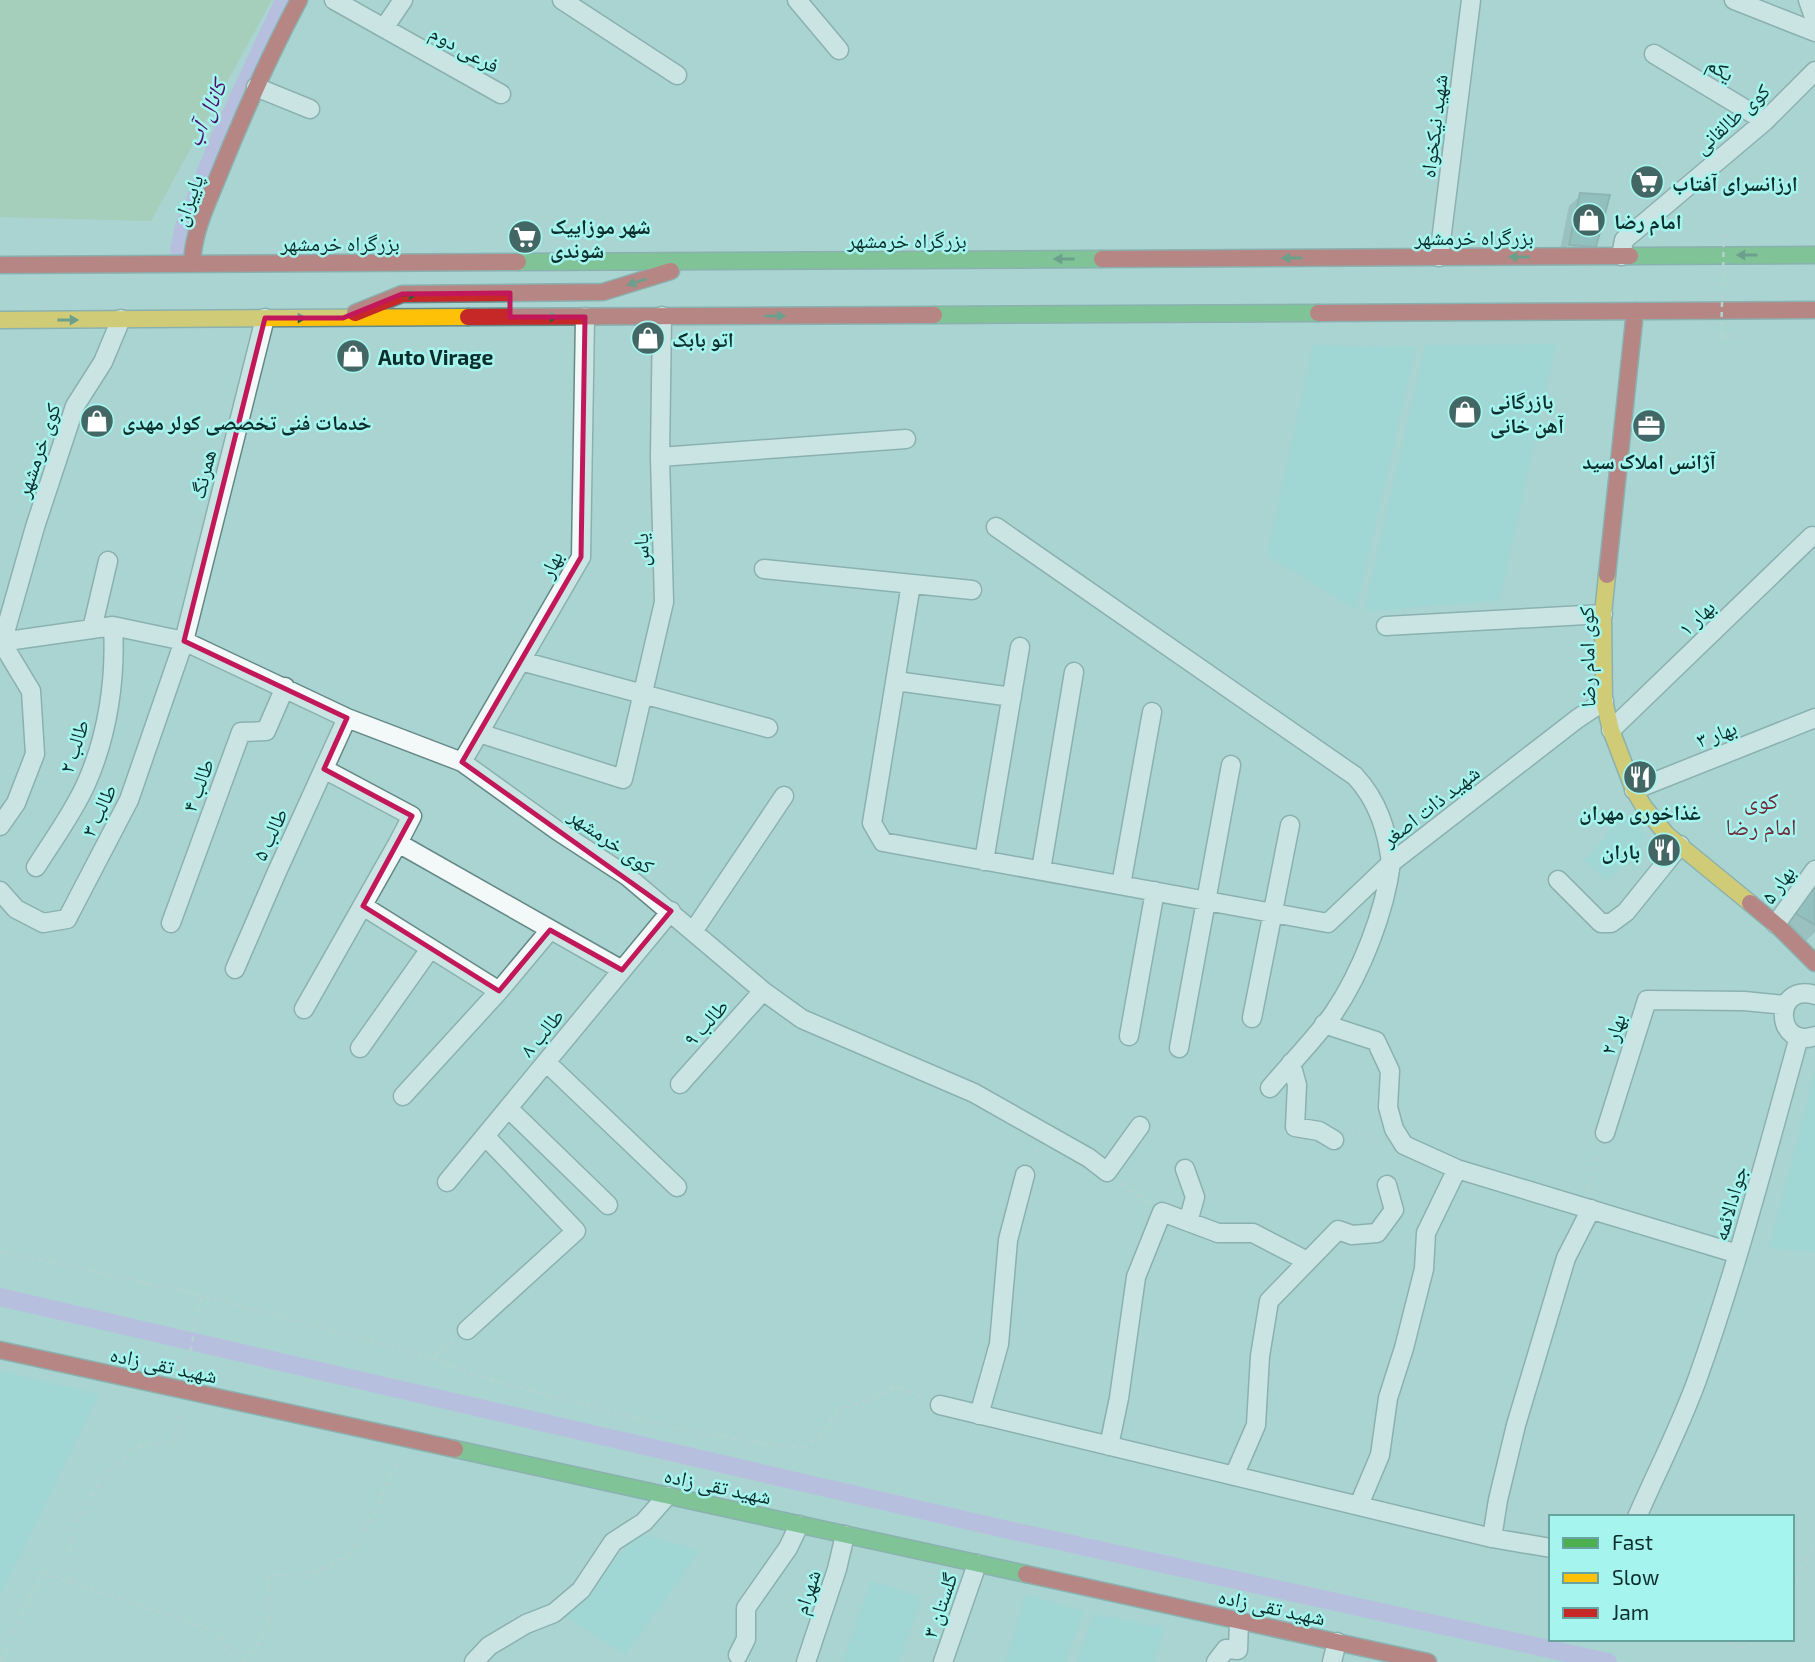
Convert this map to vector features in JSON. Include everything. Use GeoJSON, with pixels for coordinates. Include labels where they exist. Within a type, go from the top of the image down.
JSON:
{"type":"FeatureCollection","features":[{"type":"Feature","properties":{"kind":"main road","name":"پاییزان"},"geometry":{"type":"LineString","coordinates":[[192,264],[191,252],[202,215],[256,87],[299,0]]}},
{"type":"Feature","properties":{"kind":"main road","name":"بزرگراه خرمشهر"},"geometry":{"type":"LineString","coordinates":[[0,265],[1815,255]]}},
{"type":"Feature","properties":{"kind":"main road"},"geometry":{"type":"LineString","coordinates":[[343,318],[402,294],[608,291],[702,261]]}},
{"type":"Feature","properties":{"kind":"main road"},"geometry":{"type":"LineString","coordinates":[[510,317],[511,262]]}},
{"type":"Feature","properties":{"kind":"main road"},"geometry":{"type":"LineString","coordinates":[[0,320],[1815,310]]}},
{"type":"Feature","properties":{"kind":"main road","name":"کوی امام رضا"},"geometry":{"type":"LineString","coordinates":[[1635,311],[1603,614],[1604,701],[1611,730],[1634,790],[1667,835],[1776,924],[1815,963]]}},
{"type":"Feature","properties":{"kind":"main road","name":"شهید تقی زاده"},"geometry":{"type":"LineString","coordinates":[[0,1350],[1428,1662]]}},
{"type":"Feature","properties":{"kind":"street","name":"فرعی دوم"},"geometry":{"type":"LineString","coordinates":[[334,0],[501,94]]}},
{"type":"Feature","properties":{"kind":"street"},"geometry":{"type":"LineString","coordinates":[[384,28],[403,0]]}},
{"type":"Feature","properties":{"kind":"street"},"geometry":{"type":"LineString","coordinates":[[562,0],[677,75]]}},
{"type":"Feature","properties":{"kind":"street"},"geometry":{"type":"LineString","coordinates":[[797,0],[839,50]]}},
{"type":"Feature","properties":{"kind":"street","name":"شهید نیکخواه"},"geometry":{"type":"LineString","coordinates":[[1439,257],[1471,0]]}},
{"type":"Feature","properties":{"kind":"street"},"geometry":{"type":"LineString","coordinates":[[1734,0],[1815,32]]}},
{"type":"Feature","properties":{"kind":"street"},"geometry":{"type":"LineString","coordinates":[[1808,0],[1815,20]]}},
{"type":"Feature","properties":{"kind":"street","name":"یکم"},"geometry":{"type":"LineString","coordinates":[[1654,54],[1765,121]]}},
{"type":"Feature","properties":{"kind":"street","name":"کوی طالقانی"},"geometry":{"type":"LineString","coordinates":[[1621,256],[1624,240],[1765,121],[1815,71]]}},
{"type":"Feature","properties":{"kind":"street"},"geometry":{"type":"LineString","coordinates":[[256,87],[310,109]]}},
{"type":"Feature","properties":{"kind":"street","name":"یاس"},"geometry":{"type":"LineString","coordinates":[[479,733],[623,779],[664,601],[660,457],[662,316]]}},
{"type":"Feature","properties":{"kind":"street","name":"بهار"},"geometry":{"type":"LineString","coordinates":[[462,762],[581,557],[585,317]]}},
{"type":"Feature","properties":{"kind":"street","name":"همرنگ"},"geometry":{"type":"LineString","coordinates":[[184,641],[265,318]]}},
{"type":"Feature","properties":{"kind":"street","name":"کوی خرمشهر"},"geometry":{"type":"LineString","coordinates":[[121,319],[103,362],[75,406],[34,527],[1,642],[113,626],[184,641],[347,718],[462,762],[558,831],[627,876],[763,991],[802,1019],[974,1093],[1089,1158],[1107,1172]]}},
{"type":"Feature","properties":{"kind":"street"},"geometry":{"type":"LineString","coordinates":[[660,457],[906,439]]}},
{"type":"Feature","properties":{"kind":"street"},"geometry":{"type":"LineString","coordinates":[[911,583],[872,823],[883,842],[1328,923],[1391,863],[1383,822],[1367,790],[1355,776],[996,527]]}},
{"type":"Feature","properties":{"kind":"street","name":"بهار ۱"},"geometry":{"type":"LineString","coordinates":[[1611,730],[1811,536]]}},
{"type":"Feature","properties":{"kind":"street"},"geometry":{"type":"LineString","coordinates":[[92,629],[108,561]]}},
{"type":"Feature","properties":{"kind":"street"},"geometry":{"type":"LineString","coordinates":[[764,569],[972,590]]}},
{"type":"Feature","properties":{"kind":"street"},"geometry":{"type":"LineString","coordinates":[[1386,626],[1603,614]]}},
{"type":"Feature","properties":{"kind":"street","name":"طالب ۲"},"geometry":{"type":"LineString","coordinates":[[36,867],[93,768],[105,727],[109,699],[114,652],[113,626]]}},
{"type":"Feature","properties":{"kind":"street","name":"طالب ۳"},"geometry":{"type":"LineString","coordinates":[[0,891],[16,909],[43,923],[67,919],[129,800],[184,641]]}},
{"type":"Feature","properties":{"kind":"street"},"geometry":{"type":"LineString","coordinates":[[0,826],[16,803],[35,754],[31,691],[1,642]]}},
{"type":"Feature","properties":{"kind":"street"},"geometry":{"type":"LineString","coordinates":[[984,861],[1020,647]]}},
{"type":"Feature","properties":{"kind":"street"},"geometry":{"type":"LineString","coordinates":[[521,661],[768,728]]}},
{"type":"Feature","properties":{"kind":"street"},"geometry":{"type":"LineString","coordinates":[[1041,870],[1074,672]]}},
{"type":"Feature","properties":{"kind":"street"},"geometry":{"type":"LineString","coordinates":[[896,681],[1012,697]]}},
{"type":"Feature","properties":{"kind":"street","name":"طالب ۴"},"geometry":{"type":"LineString","coordinates":[[171,923],[241,732],[266,731],[285,688]]}},
{"type":"Feature","properties":{"kind":"street","name":"شهید ذات اصغر"},"geometry":{"type":"LineString","coordinates":[[1270,1088],[1324,1024],[1350,983],[1388,889],[1391,863],[1604,701]]}},
{"type":"Feature","properties":{"kind":"street"},"geometry":{"type":"LineString","coordinates":[[1121,885],[1152,712]]}},
{"type":"Feature","properties":{"kind":"street","name":"طالب ۵"},"geometry":{"type":"LineString","coordinates":[[235,969],[347,718]]}},
{"type":"Feature","properties":{"kind":"street","name":"بهار ۳"},"geometry":{"type":"LineString","coordinates":[[1634,790],[1814,721]]}},
{"type":"Feature","properties":{"kind":"street"},"geometry":{"type":"LineString","coordinates":[[1179,1048],[1231,765]]}},
{"type":"Feature","properties":{"kind":"street"},"geometry":{"type":"LineString","coordinates":[[304,1009],[412,817],[324,769]]}},
{"type":"Feature","properties":{"kind":"street"},"geometry":{"type":"LineString","coordinates":[[694,930],[784,796]]}},
{"type":"Feature","properties":{"kind":"street"},"geometry":{"type":"LineString","coordinates":[[1252,1018],[1290,825]]}},
{"type":"Feature","properties":{"kind":"street"},"geometry":{"type":"LineString","coordinates":[[398,843],[622,970]]}},
{"type":"Feature","properties":{"kind":"street"},"geometry":{"type":"LineString","coordinates":[[1558,880],[1601,923],[1611,923],[1626,912],[1680,845]]}},
{"type":"Feature","properties":{"kind":"street","name":"بهار ۵"},"geometry":{"type":"LineString","coordinates":[[1776,924],[1815,870]]}},
{"type":"Feature","properties":{"kind":"street"},"geometry":{"type":"LineString","coordinates":[[1129,1036],[1155,891]]}},
{"type":"Feature","properties":{"kind":"street"},"geometry":{"type":"LineString","coordinates":[[363,906],[499,991]]}},
{"type":"Feature","properties":{"kind":"street","name":"طالب ۸"},"geometry":{"type":"LineString","coordinates":[[447,1182],[671,911]]}},
{"type":"Feature","properties":{"kind":"street"},"geometry":{"type":"LineString","coordinates":[[403,1096],[499,991],[550,930]]}},
{"type":"Feature","properties":{"kind":"street"},"geometry":{"type":"LineString","coordinates":[[360,1048],[430,949]]}},
{"type":"Feature","properties":{"kind":"street","name":"طالب ۹"},"geometry":{"type":"LineString","coordinates":[[680,1084],[763,991]]}},
{"type":"Feature","properties":{"kind":"street"},"geometry":{"type":"LineString","coordinates":[[1807,1037],[1788,1030],[1783,1018],[1785,1005],[1793,995],[1806,992],[1815,995]]}},
{"type":"Feature","properties":{"kind":"street","name":"بهار ۲"},"geometry":{"type":"LineString","coordinates":[[1605,1133],[1647,1000],[1744,1001],[1785,1005]]}},
{"type":"Feature","properties":{"kind":"street"},"geometry":{"type":"LineString","coordinates":[[1324,1024],[1376,1041],[1390,1070],[1388,1107],[1394,1129],[1404,1145],[1457,1169],[1738,1254]]}},
{"type":"Feature","properties":{"kind":"street","name":"جوادالائمه"},"geometry":{"type":"LineString","coordinates":[[1638,1515],[1697,1380],[1807,1037]]}},
{"type":"Feature","properties":{"kind":"street"},"geometry":{"type":"LineString","coordinates":[[546,1062],[677,1187]]}},
{"type":"Feature","properties":{"kind":"street"},"geometry":{"type":"LineString","coordinates":[[1291,1063],[1297,1085],[1295,1127],[1319,1131],[1334,1140]]}},
{"type":"Feature","properties":{"kind":"street"},"geometry":{"type":"LineString","coordinates":[[508,1108],[608,1205]]}},
{"type":"Feature","properties":{"kind":"street"},"geometry":{"type":"LineString","coordinates":[[1107,1172],[1140,1126]]}},
{"type":"Feature","properties":{"kind":"street"},"geometry":{"type":"LineString","coordinates":[[467,1329],[576,1231],[485,1136]]}},
{"type":"Feature","properties":{"kind":"street"},"geometry":{"type":"LineString","coordinates":[[1185,1169],[1195,1198],[1188,1222]]}},
{"type":"Feature","properties":{"kind":"street"},"geometry":{"type":"LineString","coordinates":[[1359,1506],[1380,1455],[1388,1398],[1424,1269],[1426,1233],[1457,1169]]}},
{"type":"Feature","properties":{"kind":"street"},"geometry":{"type":"LineString","coordinates":[[979,1415],[999,1344],[1008,1240],[1025,1175]]}},
{"type":"Feature","properties":{"kind":"street"},"geometry":{"type":"LineString","coordinates":[[1234,1476],[1256,1425],[1260,1356],[1269,1301],[1338,1230],[1352,1235],[1377,1233],[1394,1210],[1387,1185]]}},
{"type":"Feature","properties":{"kind":"street"},"geometry":{"type":"LineString","coordinates":[[1492,1538],[1516,1425],[1566,1258],[1587,1208]]}},
{"type":"Feature","properties":{"kind":"street"},"geometry":{"type":"LineString","coordinates":[[1109,1446],[1136,1277],[1162,1212],[1218,1233],[1253,1233],[1307,1261]]}},
{"type":"Feature","properties":{"kind":"street"},"geometry":{"type":"LineString","coordinates":[[940,1405],[1492,1538],[1549,1548]]}},
{"type":"Feature","properties":{"kind":"street"},"geometry":{"type":"LineString","coordinates":[[474,1662],[488,1646],[526,1624],[554,1613],[581,1590],[612,1542],[644,1522],[667,1496]]}},
{"type":"Feature","properties":{"kind":"street"},"geometry":{"type":"LineString","coordinates":[[738,1655],[746,1639],[746,1608],[788,1548],[799,1525]]}},
{"type":"Feature","properties":{"kind":"street","name":"شهرام"},"geometry":{"type":"LineString","coordinates":[[806,1662],[837,1569],[845,1535]]}},
{"type":"Feature","properties":{"kind":"street","name":"گلستان ۳"},"geometry":{"type":"LineString","coordinates":[[943,1662],[977,1564]]}},
{"type":"Feature","properties":{"kind":"street"},"geometry":{"type":"LineString","coordinates":[[1216,1662],[1226,1650],[1238,1650],[1239,1621]]}},
{"type":"Feature","properties":{"kind":"street"},"geometry":{"type":"LineString","coordinates":[[1332,1662],[1337,1642]]}},
{"type":"Feature","properties":{"kind":"path"},"geometry":{"type":"LineString","coordinates":[[1724,235],[1721,337],[1740,336]]}},
{"type":"Feature","properties":{"kind":"path"},"geometry":{"type":"LineString","coordinates":[[1334,1140],[1352,1130],[1385,1141]]}},
{"type":"Feature","properties":{"kind":"path"},"geometry":{"type":"LineString","coordinates":[[1587,1208],[1605,1133]]}},
{"type":"Feature","properties":{"kind":"path"},"geometry":{"type":"LineString","coordinates":[[1025,1175],[1035,1153],[1048,1135]]}},
{"type":"Feature","properties":{"kind":"path"},"geometry":{"type":"LineString","coordinates":[[1107,1172],[1129,1191],[1162,1212]]}},
{"type":"Feature","properties":{"kind":"path"},"geometry":{"type":"LineString","coordinates":[[0,1251],[201,1295],[433,1358],[488,1379],[562,1401],[670,1427],[766,1444],[803,1448],[823,1433],[838,1410],[861,1403],[897,1386],[940,1405]]}},
{"type":"Feature","properties":{"kind":"path"},"geometry":{"type":"LineString","coordinates":[[189,1365],[201,1295]]}},
{"type":"Feature","properties":{"kind":"path"},"geometry":{"type":"LineString","coordinates":[[433,1358],[467,1329]]}},
{"type":"Feature","properties":{"kind":"path"},"geometry":{"type":"LineString","coordinates":[[70,1582],[70,1552],[75,1524],[99,1482],[134,1447],[176,1441],[177,1408],[203,1394]]}},
{"type":"Feature","properties":{"kind":"path"},"geometry":{"type":"LineString","coordinates":[[242,1662],[259,1644],[271,1617],[268,1575],[307,1576],[349,1555],[376,1510],[390,1475],[412,1440]]}},
{"type":"Feature","properties":{"kind":"path"},"geometry":{"type":"LineString","coordinates":[[1794,1585],[1815,1544]]}},
{"type":"Feature","properties":{"kind":"path"},"geometry":{"type":"LineString","coordinates":[[1,1662],[41,1572],[218,1632],[236,1662]]}},
{"type":"Feature","properties":{"kind":"path"},"geometry":{"type":"LineString","coordinates":[[1727,1641],[1746,1648],[1755,1641]]}},
{"type":"Feature","properties":{"kind":"highlighted area"},"geometry":{"type":"Polygon","coordinates":[[[510,293],[510,317],[585,317],[581,557],[462,762],[671,911],[622,970],[550,930],[499,991],[363,906],[412,816],[324,769],[347,718],[184,641],[265,318],[343,318],[402,294],[510,293]]]}},
{"type":"Feature","properties":{"kind":"shaded area"},"geometry":{"type":"Polygon","coordinates":[[[1556,344],[1500,600],[1364,612],[1425,345],[1556,344]]]}},
{"type":"Feature","properties":{"kind":"shaded area"},"geometry":{"type":"Polygon","coordinates":[[[1313,345],[1416,347],[1356,610],[1267,555],[1313,345]]]}},
{"type":"Feature","properties":{"kind":"shaded area"},"geometry":{"type":"Polygon","coordinates":[[[1626,813],[1646,833],[1646,841],[1608,881],[1584,860],[1626,813]]]}},
{"type":"Feature","properties":{"kind":"shaded area"},"geometry":{"type":"Polygon","coordinates":[[[1815,1071],[1815,1252],[1769,1248],[1815,1071]]]}},
{"type":"Feature","properties":{"kind":"shaded area"},"geometry":{"type":"Polygon","coordinates":[[[0,1371],[99,1394],[0,1596],[0,1371]]]}},
{"type":"Feature","properties":{"kind":"shaded area"},"geometry":{"type":"Polygon","coordinates":[[[640,1533],[700,1551],[625,1655],[563,1615],[640,1533]]]}},
{"type":"Feature","properties":{"kind":"shaded area"},"geometry":{"type":"Polygon","coordinates":[[[871,1581],[922,1597],[899,1662],[843,1662],[871,1581]]]}},
{"type":"Feature","properties":{"kind":"shaded area"},"geometry":{"type":"Polygon","coordinates":[[[1025,1595],[1084,1611],[1065,1662],[1006,1662],[1025,1595]]]}},
{"type":"Feature","properties":{"kind":"shaded area"},"geometry":{"type":"Polygon","coordinates":[[[1094,1614],[1165,1628],[1154,1662],[1077,1662],[1094,1614]]]}},
{"type":"Feature","properties":{"kind":"green space"},"geometry":{"type":"Polygon","coordinates":[[[0,0],[272,0],[151,221],[0,217],[0,0]]]}},
{"type":"Feature","properties":{"kind":"building","name":"امام رضا"},"geometry":{"type":"Polygon","coordinates":[[[1580,193],[1610,195],[1596,247],[1569,245],[1580,193]]]}},
{"type":"Feature","properties":{"kind":"building"},"geometry":{"type":"Polygon","coordinates":[[[1815,878],[1815,925],[1790,910],[1815,878]]]}},
{"type":"Feature","properties":{"kind":"waterway","name":"کانال آب"},"geometry":{"type":"LineString","coordinates":[[179,250],[184,226],[219,139],[284,0]]}},
{"type":"Feature","properties":{"kind":"waterway"},"geometry":{"type":"LineString","coordinates":[[0,1297],[995,1527],[1608,1662]]}},
{"type":"Feature","properties":{"kind":"traffic: fast"},"geometry":{"type":"LineString","coordinates":[[1630,256],[1815,255]]}},
{"type":"Feature","properties":{"kind":"traffic: fast"},"geometry":{"type":"LineString","coordinates":[[518,262],[1102,259]]}},
{"type":"Feature","properties":{"kind":"traffic: fast"},"geometry":{"type":"LineString","coordinates":[[934,315],[1318,313]]}},
{"type":"Feature","properties":{"kind":"traffic: fast"},"geometry":{"type":"LineString","coordinates":[[455,1449],[1026,1574]]}},
{"type":"Feature","properties":{"kind":"traffic: slow"},"geometry":{"type":"LineString","coordinates":[[0,320],[468,317]]}},
{"type":"Feature","properties":{"kind":"traffic: slow"},"geometry":{"type":"LineString","coordinates":[[1607,575],[1603,614],[1604,701],[1611,730],[1634,790],[1667,835],[1750,903]]}},
{"type":"Feature","properties":{"kind":"traffic: jam"},"geometry":{"type":"LineString","coordinates":[[192,264],[195,240],[206,206],[257,85],[299,0]]}},
{"type":"Feature","properties":{"kind":"traffic: jam"},"geometry":{"type":"LineString","coordinates":[[1102,259],[1630,256]]}},
{"type":"Feature","properties":{"kind":"traffic: jam"},"geometry":{"type":"LineString","coordinates":[[0,265],[518,262]]}},
{"type":"Feature","properties":{"kind":"traffic: jam"},"geometry":{"type":"LineString","coordinates":[[355,313],[402,294],[603,292],[671,271]]}},
{"type":"Feature","properties":{"kind":"traffic: jam"},"geometry":{"type":"LineString","coordinates":[[1318,313],[1815,310]]}},
{"type":"Feature","properties":{"kind":"traffic: jam"},"geometry":{"type":"LineString","coordinates":[[1607,575],[1635,311]]}},
{"type":"Feature","properties":{"kind":"traffic: jam"},"geometry":{"type":"LineString","coordinates":[[468,317],[934,315]]}},
{"type":"Feature","properties":{"kind":"traffic: jam"},"geometry":{"type":"LineString","coordinates":[[1750,903],[1815,963]]}},
{"type":"Feature","properties":{"kind":"traffic: jam"},"geometry":{"type":"LineString","coordinates":[[0,1350],[455,1449]]}},
{"type":"Feature","properties":{"kind":"traffic: jam"},"geometry":{"type":"LineString","coordinates":[[1026,1574],[1428,1662]]}},
{"type":"Feature","properties":{"kind":"place","name":"ارزانسرای آفتاب"},"geometry":{"type":"Point","coordinates":[1647,182]}},
{"type":"Feature","properties":{"kind":"place","name":"امام رضا"},"geometry":{"type":"Point","coordinates":[1589,220]}},
{"type":"Feature","properties":{"kind":"place","name":"شهر موزاییک شوندی"},"geometry":{"type":"Point","coordinates":[525,237]}},
{"type":"Feature","properties":{"kind":"place","name":"اتو بابک"},"geometry":{"type":"Point","coordinates":[648,338]}},
{"type":"Feature","properties":{"kind":"place","name":"Auto Virage"},"geometry":{"type":"Point","coordinates":[353,356]}},
{"type":"Feature","properties":{"kind":"place","name":"بازرگانی آهن خانی"},"geometry":{"type":"Point","coordinates":[1465,412]}},
{"type":"Feature","properties":{"kind":"place","name":"خدمات فنی تخصصی کولر مهدی"},"geometry":{"type":"Point","coordinates":[97,421]}},
{"type":"Feature","properties":{"kind":"place","name":"آژانس املاک سید"},"geometry":{"type":"Point","coordinates":[1649,426]}},
{"type":"Feature","properties":{"kind":"place","name":"غذاخوری مهران"},"geometry":{"type":"Point","coordinates":[1640,777]}},
{"type":"Feature","properties":{"kind":"place","name":"باران"},"geometry":{"type":"Point","coordinates":[1664,850]}},
{"type":"Feature","properties":{"kind":"district","name":"کوی امام رضا"},"geometry":{"type":"Point","coordinates":[1761,813]}}]}
